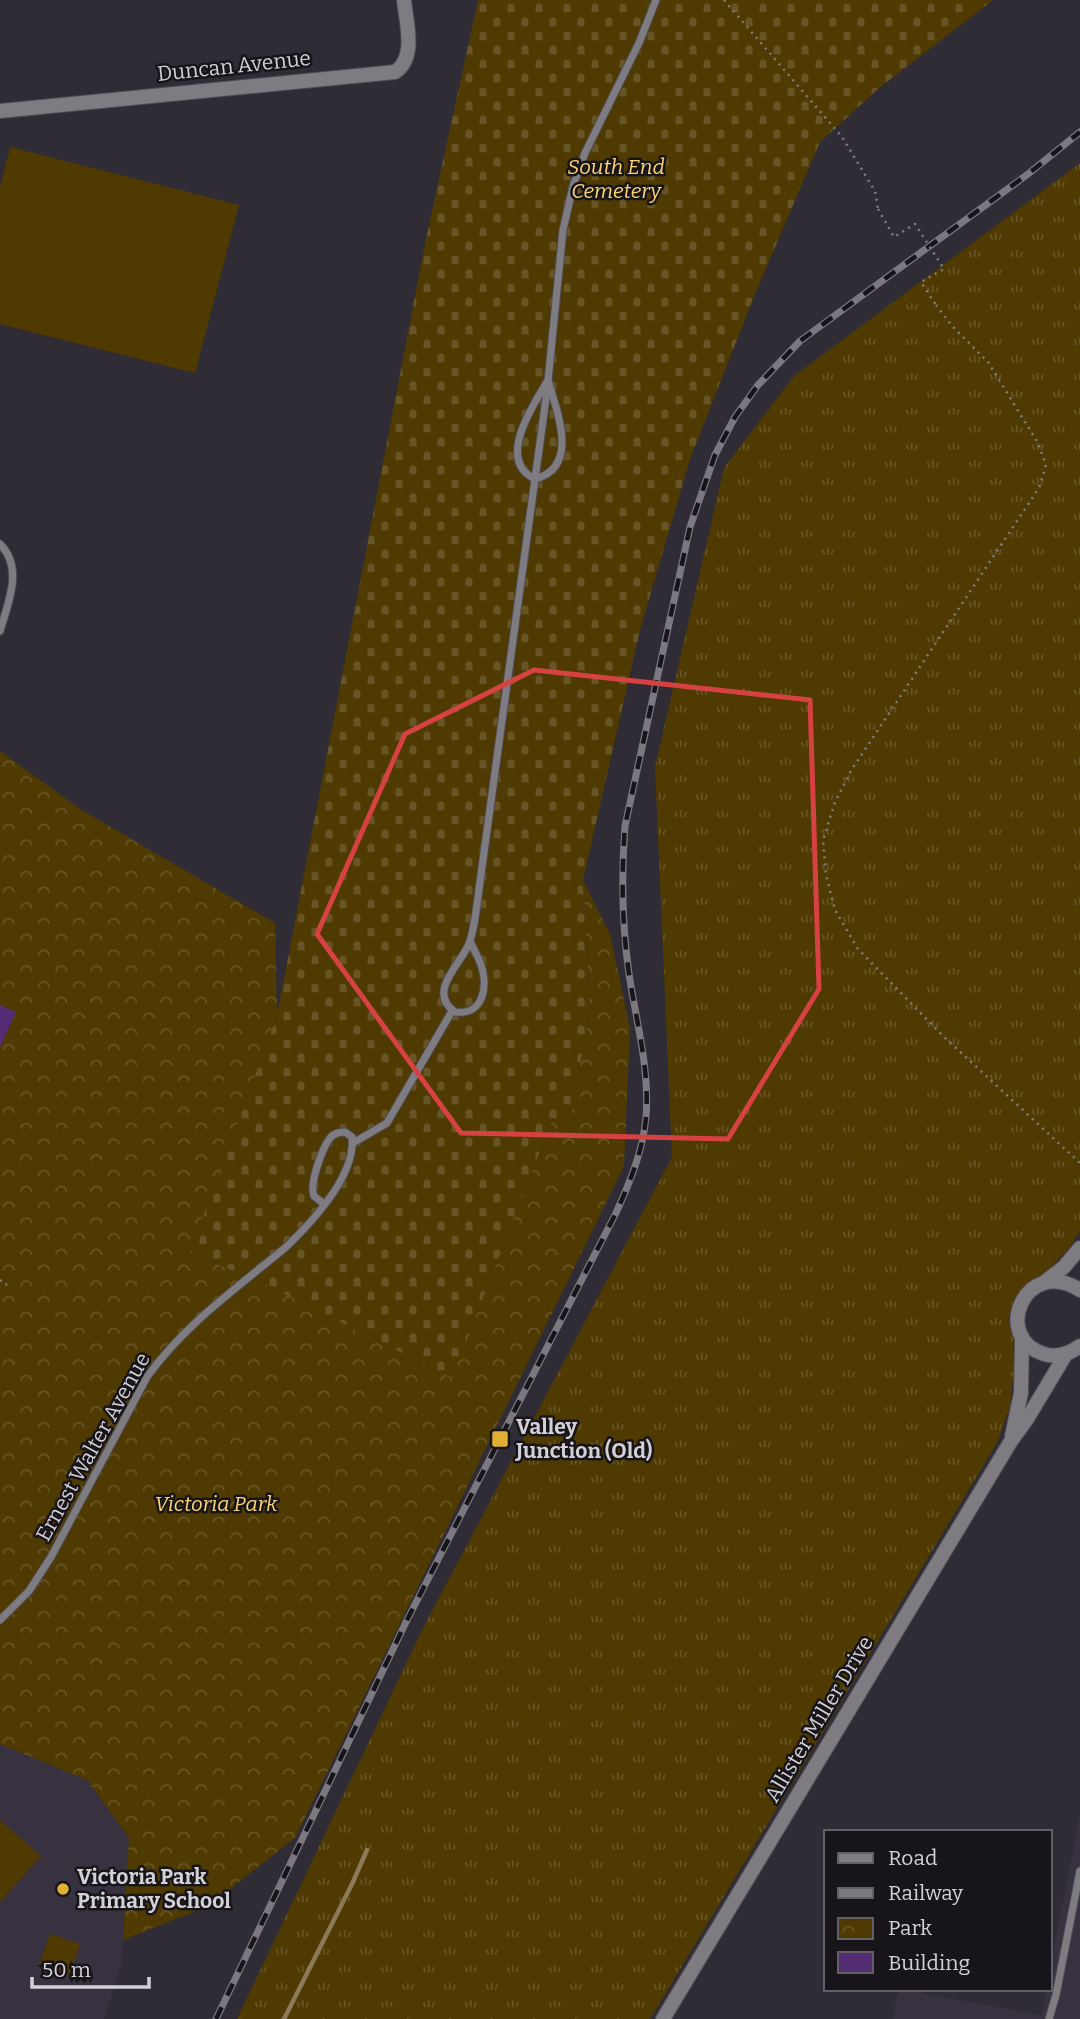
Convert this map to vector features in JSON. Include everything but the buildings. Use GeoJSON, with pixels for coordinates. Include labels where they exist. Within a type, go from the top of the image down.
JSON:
{"type":"FeatureCollection","features":[{"type":"Feature","properties":{"kind":"street","name":"Duncan Avenue"},"geometry":{"type":"LineString","coordinates":[[0,111],[395,72],[403,66],[408,50],[404,0]]}},
{"type":"Feature","properties":{"kind":"street"},"geometry":{"type":"LineString","coordinates":[[1045,1282],[1064,1267],[1080,1248]]}},
{"type":"Feature","properties":{"kind":"street"},"geometry":{"type":"LineString","coordinates":[[1045,1282],[1058,1281],[1080,1290]]}},
{"type":"Feature","properties":{"kind":"street","name":"Allister Miller Drive"},"geometry":{"type":"LineString","coordinates":[[1011,1441],[1021,1393],[1022,1337],[1018,1326],[1020,1304],[1026,1294],[1045,1282]]}},
{"type":"Feature","properties":{"kind":"street"},"geometry":{"type":"LineString","coordinates":[[1022,1337],[1037,1351],[1046,1355],[1066,1354],[1080,1346]]}},
{"type":"Feature","properties":{"kind":"street","name":"Allister Miller Drive"},"geometry":{"type":"LineString","coordinates":[[663,2019],[1066,1354]]}},
{"type":"Feature","properties":{"kind":"lane"},"geometry":{"type":"LineString","coordinates":[[452,1011],[445,995],[445,984],[470,941],[501,738],[548,380],[559,256],[573,186],[585,153],[639,43],[656,0]]}},
{"type":"Feature","properties":{"kind":"lane"},"geometry":{"type":"LineString","coordinates":[[535,479],[521,467],[517,449],[526,420],[548,380]]}},
{"type":"Feature","properties":{"kind":"lane"},"geometry":{"type":"LineString","coordinates":[[535,479],[552,471],[563,447],[557,409],[548,380]]}},
{"type":"Feature","properties":{"kind":"lane"},"geometry":{"type":"LineString","coordinates":[[0,544],[10,558],[13,571],[0,631]]}},
{"type":"Feature","properties":{"kind":"lane"},"geometry":{"type":"LineString","coordinates":[[452,1011],[470,1012],[482,997],[483,975],[470,941]]}},
{"type":"Feature","properties":{"kind":"lane"},"geometry":{"type":"LineString","coordinates":[[324,1204],[317,1200],[312,1192],[317,1168],[332,1136],[341,1132],[349,1134],[353,1141],[387,1123],[452,1011]]}},
{"type":"Feature","properties":{"kind":"lane","name":"Ernest Walter Avenue"},"geometry":{"type":"LineString","coordinates":[[0,1620],[29,1591],[51,1557],[159,1360],[208,1310],[286,1247],[324,1204],[344,1173],[353,1141]]}},
{"type":"Feature","properties":{"kind":"lane"},"geometry":{"type":"LineString","coordinates":[[1049,2019],[1080,1871]]}},
{"type":"Feature","properties":{"kind":"path"},"geometry":{"type":"LineString","coordinates":[[724,0],[842,137],[875,191],[878,209],[894,237],[915,224],[944,269],[921,282],[952,326],[988,362],[1038,443],[1046,465],[1039,488],[852,769],[835,802],[823,840],[826,875],[835,910],[858,948],[943,1036],[1080,1163]]}},
{"type":"Feature","properties":{"kind":"path"},"geometry":{"type":"LineString","coordinates":[[0,1280],[7,1285]]}},
{"type":"Feature","properties":{"kind":"highlighted area"},"geometry":{"type":"Polygon","coordinates":[[[534,670],[810,700],[819,989],[728,1139],[461,1133],[317,934],[405,734],[534,670]]]}},
{"type":"Feature","properties":{"kind":"shaded area","name":"Victoria Park Primary School"},"geometry":{"type":"Polygon","coordinates":[[[0,1744],[87,1780],[129,1838],[121,1966],[104,2019],[0,2019],[0,1744]]]}},
{"type":"Feature","properties":{"kind":"shaded area"},"geometry":{"type":"Polygon","coordinates":[[[1080,1815],[1080,2019],[893,2019],[898,1991],[1041,2015],[1046,1991],[1052,1991],[1052,1957],[1080,1815]]]}},
{"type":"Feature","properties":{"kind":"green space","name":"South End Cemetery"},"geometry":{"type":"Polygon","coordinates":[[[478,0],[993,0],[879,88],[820,142],[755,294],[690,459],[640,630],[583,880],[590,1008],[570,1125],[553,1118],[452,1380],[262,1283],[189,1252],[277,1015],[425,244],[478,0]]]}},
{"type":"Feature","properties":{"kind":"green space"},"geometry":{"type":"Polygon","coordinates":[[[10,147],[239,205],[195,373],[0,324],[0,187],[10,147]]]}},
{"type":"Feature","properties":{"kind":"green space"},"geometry":{"type":"Polygon","coordinates":[[[1080,163],[1080,1231],[1069,1248],[1047,1271],[1025,1285],[1013,1301],[1008,1319],[1013,1335],[1014,1367],[1010,1407],[997,1443],[650,2019],[237,2019],[422,1630],[672,1157],[655,767],[724,468],[794,376],[1080,163]]]}},
{"type":"Feature","properties":{"kind":"green space","name":"Victoria Park"},"geometry":{"type":"Polygon","coordinates":[[[0,751],[80,809],[275,923],[277,1015],[190,1253],[262,1283],[452,1378],[553,1118],[570,1124],[590,1008],[583,880],[610,934],[630,1028],[624,1166],[295,1838],[208,1906],[123,1940],[129,1838],[87,1780],[0,1744],[0,751]]]}},
{"type":"Feature","properties":{"kind":"green space"},"geometry":{"type":"Polygon","coordinates":[[[0,1820],[41,1856],[0,1902],[0,1820]]]}},
{"type":"Feature","properties":{"kind":"green space"},"geometry":{"type":"Polygon","coordinates":[[[50,1934],[80,1944],[70,1974],[39,1964],[50,1934]]]}},
{"type":"Feature","properties":{"kind":"waterway"},"geometry":{"type":"LineString","coordinates":[[284,2019],[367,1850]]}},
{"type":"Feature","properties":{"kind":"railway"},"geometry":{"type":"LineString","coordinates":[[216,2019],[407,1620],[616,1213],[635,1166],[642,1142],[647,1099],[625,937],[625,826],[690,527],[715,455],[735,417],[758,385],[800,341],[1028,174],[1080,132]]}},
{"type":"Feature","properties":{"kind":"place","name":"Valley Junction (Old)"},"geometry":{"type":"Point","coordinates":[500,1439]}},
{"type":"Feature","properties":{"kind":"place","name":"Victoria Park Primary School"},"geometry":{"type":"Point","coordinates":[63,1889]}}]}
